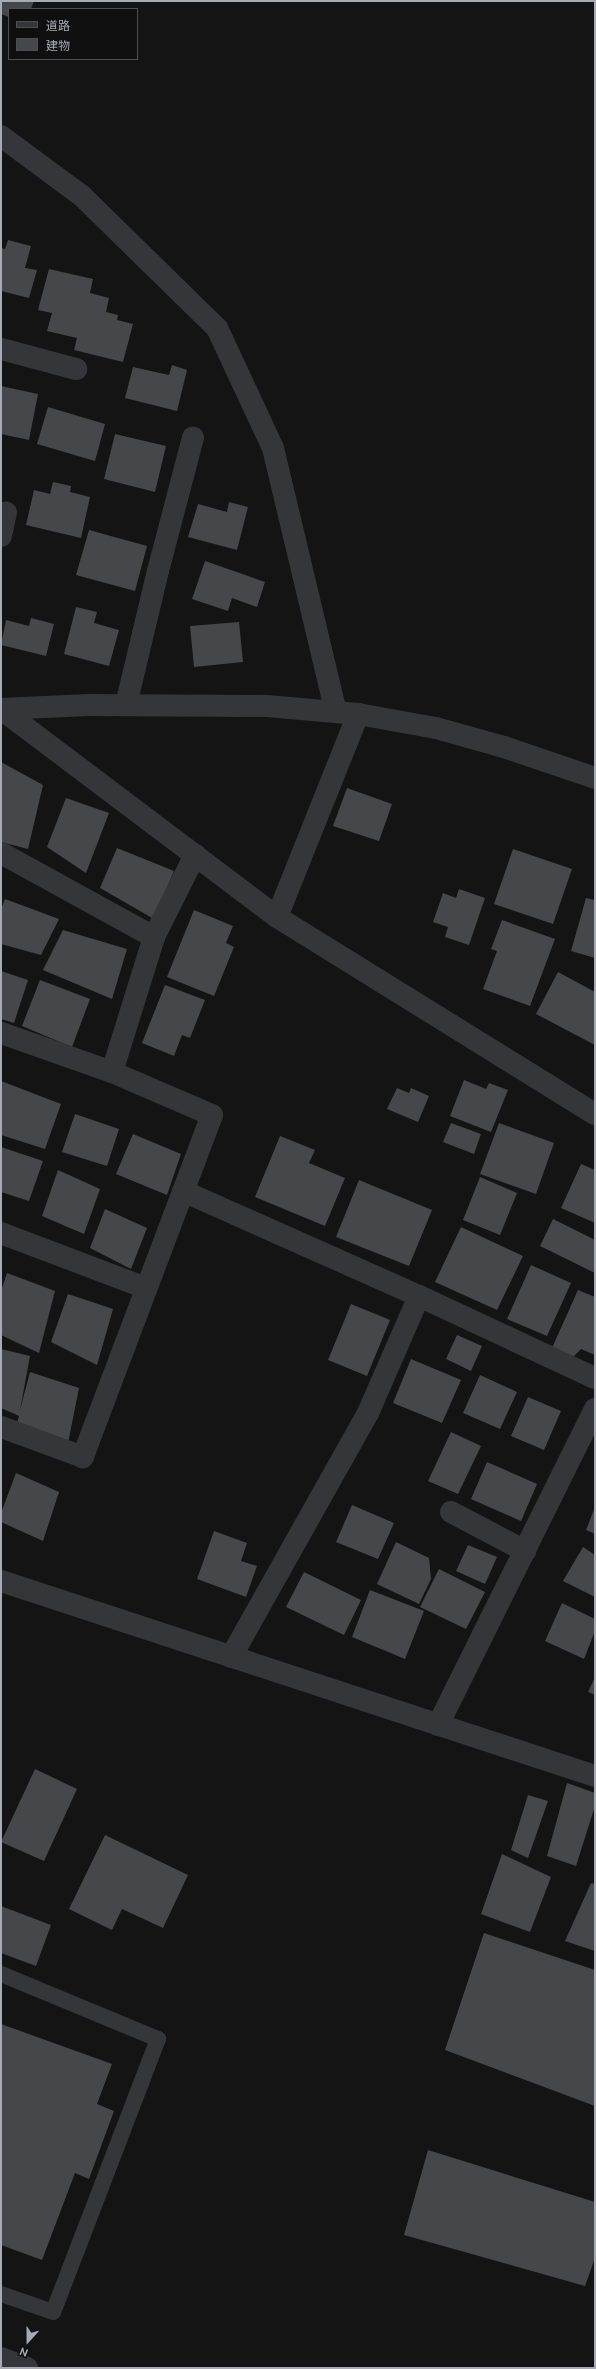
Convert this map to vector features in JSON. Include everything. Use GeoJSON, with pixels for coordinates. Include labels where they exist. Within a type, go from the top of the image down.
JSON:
{"type":"FeatureCollection","features":[{"type":"Feature","properties":{"kind":"street"},"geometry":{"type":"LineString","coordinates":[[1,136],[82,196],[218,328],[273,448],[336,712]]}},
{"type":"Feature","properties":{"kind":"street"},"geometry":{"type":"LineString","coordinates":[[1,349],[76,370]]}},
{"type":"Feature","properties":{"kind":"street"},"geometry":{"type":"LineString","coordinates":[[126,705],[192,438]]}},
{"type":"Feature","properties":{"kind":"street"},"geometry":{"type":"LineString","coordinates":[[1,536],[6,513]]}},
{"type":"Feature","properties":{"kind":"street"},"geometry":{"type":"LineString","coordinates":[[1,709],[126,705],[267,706],[358,714],[436,728],[504,747],[595,778]]}},
{"type":"Feature","properties":{"kind":"street"},"geometry":{"type":"LineString","coordinates":[[1,709],[277,917],[595,1114]]}},
{"type":"Feature","properties":{"kind":"street"},"geometry":{"type":"LineString","coordinates":[[277,917],[358,714]]}},
{"type":"Feature","properties":{"kind":"street"},"geometry":{"type":"LineString","coordinates":[[1,853],[154,937]]}},
{"type":"Feature","properties":{"kind":"street"},"geometry":{"type":"LineString","coordinates":[[112,1072],[154,937],[195,855]]}},
{"type":"Feature","properties":{"kind":"street"},"geometry":{"type":"LineString","coordinates":[[1,1033],[112,1072],[212,1115],[83,1456],[1,1427]]}},
{"type":"Feature","properties":{"kind":"street"},"geometry":{"type":"LineString","coordinates":[[183,1191],[419,1296],[595,1378]]}},
{"type":"Feature","properties":{"kind":"street"},"geometry":{"type":"LineString","coordinates":[[1,1233],[146,1288]]}},
{"type":"Feature","properties":{"kind":"street"},"geometry":{"type":"LineString","coordinates":[[231,1657],[368,1413],[419,1296]]}},
{"type":"Feature","properties":{"kind":"street"},"geometry":{"type":"LineString","coordinates":[[438,1725],[595,1409]]}},
{"type":"Feature","properties":{"kind":"street"},"geometry":{"type":"LineString","coordinates":[[451,1512],[525,1551]]}},
{"type":"Feature","properties":{"kind":"street"},"geometry":{"type":"LineString","coordinates":[[1,1582],[595,1776]]}},
{"type":"Feature","properties":{"kind":"street"},"geometry":{"type":"LineString","coordinates":[[1,2358],[26,2368]]}},
{"type":"Feature","properties":{"kind":"lane"},"geometry":{"type":"LineString","coordinates":[[1,1974],[158,2039],[53,2312],[1,2294]]}},
{"type":"Feature","properties":{"kind":"building"},"geometry":{"type":"Polygon","coordinates":[[[1,1],[34,1],[31,8],[8,8],[8,17],[1,14],[1,1]]]}},
{"type":"Feature","properties":{"kind":"building"},"geometry":{"type":"Polygon","coordinates":[[[8,240],[31,246],[25,268],[37,270],[29,298],[1,291],[1,248],[5,249],[8,240]]]}},
{"type":"Feature","properties":{"kind":"building"},"geometry":{"type":"Polygon","coordinates":[[[49,269],[93,279],[90,293],[109,298],[106,312],[118,315],[117,320],[133,324],[123,362],[74,350],[77,338],[47,331],[52,313],[38,310],[49,269]]]}},
{"type":"Feature","properties":{"kind":"building"},"geometry":{"type":"Polygon","coordinates":[[[172,365],[187,370],[177,411],[125,398],[133,367],[169,375],[172,365]]]}},
{"type":"Feature","properties":{"kind":"building"},"geometry":{"type":"Polygon","coordinates":[[[1,386],[38,394],[29,440],[1,434],[1,386]]]}},
{"type":"Feature","properties":{"kind":"building"},"geometry":{"type":"Polygon","coordinates":[[[48,407],[105,424],[95,461],[37,444],[48,407]]]}},
{"type":"Feature","properties":{"kind":"building"},"geometry":{"type":"Polygon","coordinates":[[[115,434],[166,446],[155,492],[104,479],[115,434]]]}},
{"type":"Feature","properties":{"kind":"building"},"geometry":{"type":"Polygon","coordinates":[[[53,482],[71,486],[70,492],[90,497],[81,538],[26,525],[34,490],[50,494],[53,482]]]}},
{"type":"Feature","properties":{"kind":"building"},"geometry":{"type":"Polygon","coordinates":[[[229,502],[248,507],[237,550],[188,537],[198,504],[227,512],[229,502]]]}},
{"type":"Feature","properties":{"kind":"building"},"geometry":{"type":"Polygon","coordinates":[[[89,530],[147,546],[135,591],[76,575],[89,530]]]}},
{"type":"Feature","properties":{"kind":"building"},"geometry":{"type":"Polygon","coordinates":[[[205,561],[265,582],[257,607],[232,598],[228,611],[192,599],[205,561]]]}},
{"type":"Feature","properties":{"kind":"building"},"geometry":{"type":"Polygon","coordinates":[[[76,607],[97,612],[94,623],[119,630],[109,666],[64,654],[76,607]]]}},
{"type":"Feature","properties":{"kind":"building"},"geometry":{"type":"Polygon","coordinates":[[[31,618],[54,624],[46,656],[1,645],[6,620],[29,626],[31,618]]]}},
{"type":"Feature","properties":{"kind":"building"},"geometry":{"type":"Polygon","coordinates":[[[239,622],[243,662],[194,667],[190,626],[239,622]]]}},
{"type":"Feature","properties":{"kind":"building"},"geometry":{"type":"Polygon","coordinates":[[[1,762],[43,785],[28,849],[1,842],[1,762]]]}},
{"type":"Feature","properties":{"kind":"building"},"geometry":{"type":"Polygon","coordinates":[[[347,788],[392,804],[379,841],[333,826],[347,788]]]}},
{"type":"Feature","properties":{"kind":"building"},"geometry":{"type":"Polygon","coordinates":[[[66,798],[109,813],[86,873],[47,847],[66,798]]]}},
{"type":"Feature","properties":{"kind":"building"},"geometry":{"type":"Polygon","coordinates":[[[117,848],[174,871],[154,919],[100,888],[117,848]]]}},
{"type":"Feature","properties":{"kind":"building"},"geometry":{"type":"Polygon","coordinates":[[[513,849],[572,869],[553,924],[494,904],[513,849]]]}},
{"type":"Feature","properties":{"kind":"building"},"geometry":{"type":"Polygon","coordinates":[[[459,889],[485,898],[469,945],[445,937],[448,927],[433,922],[443,893],[456,898],[459,889]]]}},
{"type":"Feature","properties":{"kind":"building"},"geometry":{"type":"Polygon","coordinates":[[[586,898],[595,900],[595,958],[571,951],[586,898]]]}},
{"type":"Feature","properties":{"kind":"building"},"geometry":{"type":"Polygon","coordinates":[[[5,899],[59,919],[41,955],[1,944],[1,909],[5,899]]]}},
{"type":"Feature","properties":{"kind":"building"},"geometry":{"type":"Polygon","coordinates":[[[194,910],[233,926],[226,943],[234,947],[214,996],[167,977],[194,910]]]}},
{"type":"Feature","properties":{"kind":"building"},"geometry":{"type":"Polygon","coordinates":[[[502,920],[555,939],[530,1006],[483,989],[497,951],[491,949],[502,920]]]}},
{"type":"Feature","properties":{"kind":"building"},"geometry":{"type":"Polygon","coordinates":[[[63,930],[127,949],[112,999],[43,970],[63,930]]]}},
{"type":"Feature","properties":{"kind":"building"},"geometry":{"type":"Polygon","coordinates":[[[1,971],[28,980],[14,1023],[1,1019],[1,971]]]}},
{"type":"Feature","properties":{"kind":"building"},"geometry":{"type":"Polygon","coordinates":[[[558,972],[595,992],[595,1045],[536,1014],[558,972]]]}},
{"type":"Feature","properties":{"kind":"building"},"geometry":{"type":"Polygon","coordinates":[[[40,980],[90,999],[72,1047],[22,1026],[40,980]]]}},
{"type":"Feature","properties":{"kind":"building"},"geometry":{"type":"Polygon","coordinates":[[[165,985],[205,1000],[190,1038],[182,1035],[174,1056],[142,1043],[165,985]]]}},
{"type":"Feature","properties":{"kind":"building"},"geometry":{"type":"Polygon","coordinates":[[[464,1080],[486,1089],[489,1083],[508,1090],[491,1132],[450,1116],[464,1080]]]}},
{"type":"Feature","properties":{"kind":"building"},"geometry":{"type":"Polygon","coordinates":[[[1,1081],[61,1104],[45,1149],[1,1135],[1,1081]]]}},
{"type":"Feature","properties":{"kind":"building"},"geometry":{"type":"Polygon","coordinates":[[[397,1088],[409,1093],[411,1088],[429,1096],[418,1122],[387,1109],[397,1088]]]}},
{"type":"Feature","properties":{"kind":"building"},"geometry":{"type":"Polygon","coordinates":[[[75,1114],[119,1129],[107,1166],[62,1152],[75,1114]]]}},
{"type":"Feature","properties":{"kind":"building"},"geometry":{"type":"Polygon","coordinates":[[[451,1123],[481,1134],[474,1154],[443,1142],[451,1123]]]}},
{"type":"Feature","properties":{"kind":"building"},"geometry":{"type":"Polygon","coordinates":[[[499,1123],[554,1143],[536,1194],[480,1174],[499,1123]]]}},
{"type":"Feature","properties":{"kind":"building"},"geometry":{"type":"Polygon","coordinates":[[[133,1134],[181,1154],[167,1195],[116,1174],[133,1134]]]}},
{"type":"Feature","properties":{"kind":"building"},"geometry":{"type":"Polygon","coordinates":[[[280,1136],[315,1150],[309,1163],[345,1178],[325,1226],[255,1197],[280,1136]]]}},
{"type":"Feature","properties":{"kind":"building"},"geometry":{"type":"Polygon","coordinates":[[[1,1147],[43,1161],[29,1201],[1,1192],[1,1147]]]}},
{"type":"Feature","properties":{"kind":"building"},"geometry":{"type":"Polygon","coordinates":[[[581,1164],[595,1170],[595,1223],[561,1208],[581,1164]]]}},
{"type":"Feature","properties":{"kind":"building"},"geometry":{"type":"Polygon","coordinates":[[[58,1170],[100,1189],[84,1234],[42,1216],[58,1170]]]}},
{"type":"Feature","properties":{"kind":"building"},"geometry":{"type":"Polygon","coordinates":[[[480,1177],[517,1193],[500,1235],[463,1220],[480,1177]]]}},
{"type":"Feature","properties":{"kind":"building"},"geometry":{"type":"Polygon","coordinates":[[[359,1180],[432,1210],[409,1266],[336,1237],[359,1180]]]}},
{"type":"Feature","properties":{"kind":"building"},"geometry":{"type":"Polygon","coordinates":[[[105,1209],[147,1228],[131,1269],[90,1248],[105,1209]]]}},
{"type":"Feature","properties":{"kind":"building"},"geometry":{"type":"Polygon","coordinates":[[[553,1219],[595,1240],[595,1273],[540,1246],[553,1219]]]}},
{"type":"Feature","properties":{"kind":"building"},"geometry":{"type":"Polygon","coordinates":[[[461,1227],[523,1256],[497,1310],[435,1282],[461,1227]]]}},
{"type":"Feature","properties":{"kind":"building"},"geometry":{"type":"Polygon","coordinates":[[[531,1265],[571,1283],[547,1336],[507,1319],[531,1265]]]}},
{"type":"Feature","properties":{"kind":"building"},"geometry":{"type":"Polygon","coordinates":[[[7,1273],[55,1291],[39,1353],[1,1335],[1,1291],[7,1273]]]}},
{"type":"Feature","properties":{"kind":"building"},"geometry":{"type":"Polygon","coordinates":[[[578,1290],[595,1297],[595,1355],[581,1349],[573,1357],[552,1348],[578,1290]]]}},
{"type":"Feature","properties":{"kind":"building"},"geometry":{"type":"Polygon","coordinates":[[[68,1294],[113,1309],[97,1365],[51,1342],[68,1294]]]}},
{"type":"Feature","properties":{"kind":"building"},"geometry":{"type":"Polygon","coordinates":[[[351,1304],[390,1320],[367,1376],[328,1360],[351,1304]]]}},
{"type":"Feature","properties":{"kind":"building"},"geometry":{"type":"Polygon","coordinates":[[[457,1335],[482,1346],[471,1371],[446,1359],[457,1335]]]}},
{"type":"Feature","properties":{"kind":"building"},"geometry":{"type":"Polygon","coordinates":[[[1,1349],[30,1356],[20,1410],[30,1372],[79,1388],[67,1448],[16,1427],[19,1416],[1,1408],[1,1349]]]}},
{"type":"Feature","properties":{"kind":"building"},"geometry":{"type":"Polygon","coordinates":[[[411,1359],[461,1380],[442,1423],[393,1403],[411,1359]]]}},
{"type":"Feature","properties":{"kind":"building"},"geometry":{"type":"Polygon","coordinates":[[[480,1375],[517,1392],[500,1429],[463,1413],[480,1375]]]}},
{"type":"Feature","properties":{"kind":"building"},"geometry":{"type":"Polygon","coordinates":[[[528,1397],[561,1411],[544,1450],[511,1436],[528,1397]]]}},
{"type":"Feature","properties":{"kind":"building"},"geometry":{"type":"Polygon","coordinates":[[[451,1432],[481,1446],[458,1494],[428,1481],[451,1432]]]}},
{"type":"Feature","properties":{"kind":"building"},"geometry":{"type":"Polygon","coordinates":[[[487,1462],[537,1484],[521,1521],[471,1499],[487,1462]]]}},
{"type":"Feature","properties":{"kind":"building"},"geometry":{"type":"Polygon","coordinates":[[[16,1473],[59,1492],[43,1541],[1,1522],[1,1513],[16,1473]]]}},
{"type":"Feature","properties":{"kind":"building"},"geometry":{"type":"Polygon","coordinates":[[[352,1505],[394,1523],[378,1559],[336,1542],[352,1505]]]}},
{"type":"Feature","properties":{"kind":"building"},"geometry":{"type":"Polygon","coordinates":[[[595,1507],[595,1534],[586,1530],[595,1507]]]}},
{"type":"Feature","properties":{"kind":"building"},"geometry":{"type":"Polygon","coordinates":[[[214,1531],[247,1543],[241,1561],[257,1566],[246,1597],[197,1579],[214,1531]]]}},
{"type":"Feature","properties":{"kind":"building"},"geometry":{"type":"Polygon","coordinates":[[[396,1542],[429,1558],[431,1579],[419,1604],[377,1584],[396,1542]]]}},
{"type":"Feature","properties":{"kind":"building"},"geometry":{"type":"Polygon","coordinates":[[[468,1545],[497,1557],[485,1584],[456,1571],[468,1545]]]}},
{"type":"Feature","properties":{"kind":"building"},"geometry":{"type":"Polygon","coordinates":[[[583,1547],[595,1555],[595,1597],[563,1581],[583,1547]]]}},
{"type":"Feature","properties":{"kind":"building"},"geometry":{"type":"Polygon","coordinates":[[[439,1569],[485,1592],[466,1629],[420,1607],[439,1569]]]}},
{"type":"Feature","properties":{"kind":"building"},"geometry":{"type":"Polygon","coordinates":[[[304,1572],[361,1600],[344,1635],[286,1607],[304,1572]]]}},
{"type":"Feature","properties":{"kind":"building"},"geometry":{"type":"Polygon","coordinates":[[[370,1590],[424,1611],[405,1659],[352,1637],[370,1590]]]}},
{"type":"Feature","properties":{"kind":"building"},"geometry":{"type":"Polygon","coordinates":[[[562,1603],[595,1619],[595,1631],[584,1659],[545,1641],[562,1603]]]}},
{"type":"Feature","properties":{"kind":"building"},"geometry":{"type":"Polygon","coordinates":[[[595,1677],[595,1695],[588,1692],[595,1677]]]}},
{"type":"Feature","properties":{"kind":"building"},"geometry":{"type":"Polygon","coordinates":[[[35,1769],[77,1789],[44,1861],[1,1842],[35,1769]]]}},
{"type":"Feature","properties":{"kind":"building"},"geometry":{"type":"Polygon","coordinates":[[[567,1783],[595,1793],[595,1806],[576,1866],[547,1856],[567,1783]]]}},
{"type":"Feature","properties":{"kind":"building"},"geometry":{"type":"Polygon","coordinates":[[[528,1795],[548,1801],[528,1858],[511,1850],[528,1795]]]}},
{"type":"Feature","properties":{"kind":"building"},"geometry":{"type":"Polygon","coordinates":[[[105,1835],[188,1875],[163,1928],[122,1909],[112,1930],[69,1909],[105,1835]]]}},
{"type":"Feature","properties":{"kind":"building"},"geometry":{"type":"Polygon","coordinates":[[[502,1854],[551,1877],[530,1932],[481,1914],[502,1854]]]}},
{"type":"Feature","properties":{"kind":"building"},"geometry":{"type":"Polygon","coordinates":[[[591,1883],[595,1884],[595,1951],[565,1941],[591,1883]]]}},
{"type":"Feature","properties":{"kind":"building"},"geometry":{"type":"Polygon","coordinates":[[[1,1906],[51,1925],[36,1966],[1,1953],[1,1906]]]}},
{"type":"Feature","properties":{"kind":"building"},"geometry":{"type":"Polygon","coordinates":[[[484,1933],[595,1970],[595,2106],[445,2050],[484,1933]]]}},
{"type":"Feature","properties":{"kind":"building"},"geometry":{"type":"Polygon","coordinates":[[[1,2024],[112,2064],[97,2104],[114,2111],[89,2179],[75,2173],[42,2260],[1,2245],[1,2024]]]}},
{"type":"Feature","properties":{"kind":"building"},"geometry":{"type":"Polygon","coordinates":[[[428,2150],[595,2202],[595,2258],[585,2286],[404,2235],[428,2150]]]}}]}
